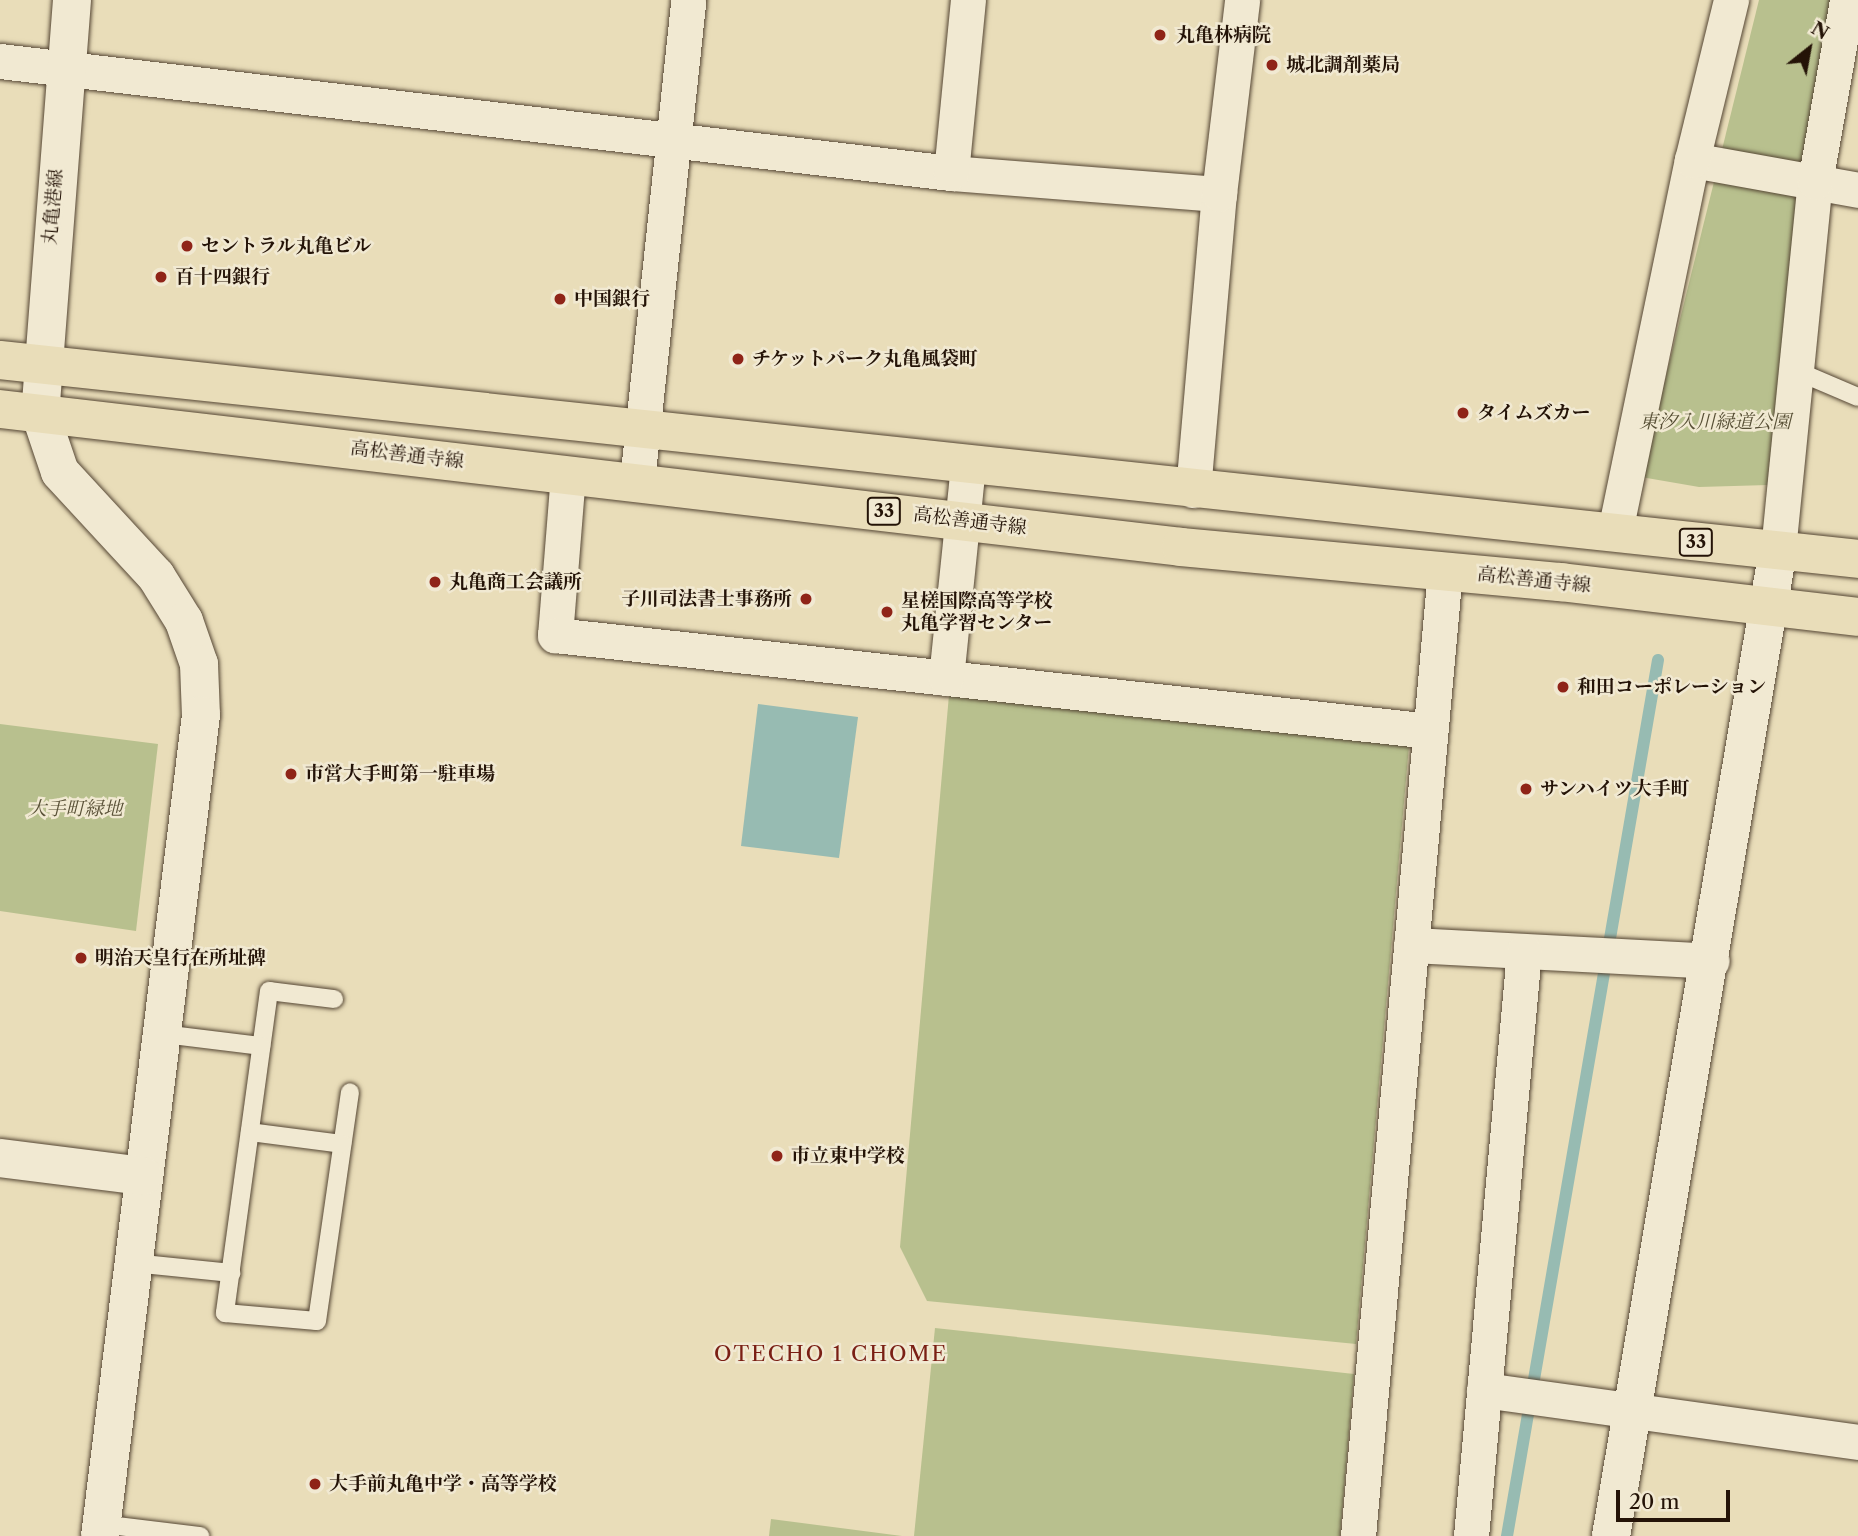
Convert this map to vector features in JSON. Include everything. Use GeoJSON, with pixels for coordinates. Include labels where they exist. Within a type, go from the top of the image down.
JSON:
{"type":"FeatureCollection","features":[{"type":"Feature","properties":{"kind":"main road","name":"33"},"geometry":{"type":"LineString","coordinates":[[0,360],[968,467],[1615,531],[1858,559]]}},
{"type":"Feature","properties":{"kind":"main road","name":"高松善通寺線"},"geometry":{"type":"LineString","coordinates":[[0,409],[962,520],[1769,604],[1858,617]]}},
{"type":"Feature","properties":{"kind":"street","name":"丸亀港線"},"geometry":{"type":"LineString","coordinates":[[40,413],[64,68],[72,0]]}},
{"type":"Feature","properties":{"kind":"street"},"geometry":{"type":"LineString","coordinates":[[637,481],[676,138],[688,0]]}},
{"type":"Feature","properties":{"kind":"street"},"geometry":{"type":"LineString","coordinates":[[951,173],[968,0]]}},
{"type":"Feature","properties":{"kind":"street"},"geometry":{"type":"LineString","coordinates":[[1193,490],[1219,194],[1242,0]]}},
{"type":"Feature","properties":{"kind":"street"},"geometry":{"type":"LineString","coordinates":[[1615,531],[1692,160],[1731,0]]}},
{"type":"Feature","properties":{"kind":"street"},"geometry":{"type":"LineString","coordinates":[[1611,1536],[1712,961],[1778,550],[1815,182],[1847,0]]}},
{"type":"Feature","properties":{"kind":"street"},"geometry":{"type":"LineString","coordinates":[[0,61],[676,138],[951,173],[1219,194]]}},
{"type":"Feature","properties":{"kind":"street"},"geometry":{"type":"LineString","coordinates":[[1692,160],[1858,190]]}},
{"type":"Feature","properties":{"kind":"street"},"geometry":{"type":"LineString","coordinates":[[40,413],[60,472],[156,576],[184,621],[199,664],[201,715],[101,1530]]}},
{"type":"Feature","properties":{"kind":"street"},"geometry":{"type":"LineString","coordinates":[[946,677],[968,467]]}},
{"type":"Feature","properties":{"kind":"street"},"geometry":{"type":"LineString","coordinates":[[568,474],[555,635],[1430,730]]}},
{"type":"Feature","properties":{"kind":"street"},"geometry":{"type":"LineString","coordinates":[[1358,1536],[1445,571]]}},
{"type":"Feature","properties":{"kind":"street"},"geometry":{"type":"LineString","coordinates":[[1411,944],[1712,961]]}},
{"type":"Feature","properties":{"kind":"street"},"geometry":{"type":"LineString","coordinates":[[1471,1536],[1524,951]]}},
{"type":"Feature","properties":{"kind":"street"},"geometry":{"type":"LineString","coordinates":[[0,1158],[143,1176]]}},
{"type":"Feature","properties":{"kind":"street"},"geometry":{"type":"LineString","coordinates":[[1484,1390],[1858,1442]]}},
{"type":"Feature","properties":{"kind":"lane"},"geometry":{"type":"LineString","coordinates":[[1797,371],[1858,397]]}},
{"type":"Feature","properties":{"kind":"lane"},"geometry":{"type":"LineString","coordinates":[[334,999],[269,991],[225,1313],[317,1321],[350,1092]]}},
{"type":"Feature","properties":{"kind":"lane"},"geometry":{"type":"LineString","coordinates":[[163,1034],[261,1046]]}},
{"type":"Feature","properties":{"kind":"lane"},"geometry":{"type":"LineString","coordinates":[[250,1132],[342,1144]]}},
{"type":"Feature","properties":{"kind":"lane"},"geometry":{"type":"LineString","coordinates":[[133,1263],[231,1273]]}},
{"type":"Feature","properties":{"kind":"lane"},"geometry":{"type":"LineString","coordinates":[[101,1530],[200,1536]]}},
{"type":"Feature","properties":{"kind":"green space","name":"東汐入川緑道公園"},"geometry":{"type":"Polygon","coordinates":[[[1759,0],[1830,0],[1768,485],[1699,487],[1641,477],[1759,0]]]}},
{"type":"Feature","properties":{"kind":"green space"},"geometry":{"type":"Polygon","coordinates":[[[949,695],[1409,746],[1356,1344],[927,1301],[900,1247],[949,695]]]}},
{"type":"Feature","properties":{"kind":"green space","name":"大手町緑地"},"geometry":{"type":"Polygon","coordinates":[[[0,724],[158,744],[136,931],[0,911],[0,724]]]}},
{"type":"Feature","properties":{"kind":"green space"},"geometry":{"type":"Polygon","coordinates":[[[935,1328],[1354,1374],[1340,1536],[914,1536],[935,1328]]]}},
{"type":"Feature","properties":{"kind":"green space"},"geometry":{"type":"Polygon","coordinates":[[[771,1519],[902,1536],[769,1536],[771,1519]]]}},
{"type":"Feature","properties":{"kind":"water"},"geometry":{"type":"Polygon","coordinates":[[[758,704],[858,717],[839,858],[741,846],[758,704]]]}},
{"type":"Feature","properties":{"kind":"waterway"},"geometry":{"type":"LineString","coordinates":[[1507,1536],[1658,660]]}},
{"type":"Feature","properties":{"kind":"place","name":"丸亀林病院"},"geometry":{"type":"Point","coordinates":[1160,35]}},
{"type":"Feature","properties":{"kind":"place","name":"城北調剤薬局"},"geometry":{"type":"Point","coordinates":[1272,65]}},
{"type":"Feature","properties":{"kind":"place","name":"セントラル丸亀ビル"},"geometry":{"type":"Point","coordinates":[187,246]}},
{"type":"Feature","properties":{"kind":"place","name":"百十四銀行"},"geometry":{"type":"Point","coordinates":[161,277]}},
{"type":"Feature","properties":{"kind":"place","name":"中国銀行"},"geometry":{"type":"Point","coordinates":[560,299]}},
{"type":"Feature","properties":{"kind":"place","name":"チケットパーク丸亀風袋町"},"geometry":{"type":"Point","coordinates":[738,359]}},
{"type":"Feature","properties":{"kind":"place","name":"タイムズカー"},"geometry":{"type":"Point","coordinates":[1463,413]}},
{"type":"Feature","properties":{"kind":"place","name":"丸亀商工会議所"},"geometry":{"type":"Point","coordinates":[435,582]}},
{"type":"Feature","properties":{"kind":"place","name":"子川司法書士事務所"},"geometry":{"type":"Point","coordinates":[806,599]}},
{"type":"Feature","properties":{"kind":"place","name":"星槎国際高等学校 丸亀学習センター"},"geometry":{"type":"Point","coordinates":[887,612]}},
{"type":"Feature","properties":{"kind":"place","name":"和田コーポレーション"},"geometry":{"type":"Point","coordinates":[1563,687]}},
{"type":"Feature","properties":{"kind":"place","name":"市営大手町第一駐車場"},"geometry":{"type":"Point","coordinates":[291,774]}},
{"type":"Feature","properties":{"kind":"place","name":"サンハイツ大手町"},"geometry":{"type":"Point","coordinates":[1526,789]}},
{"type":"Feature","properties":{"kind":"place","name":"明治天皇行在所址碑"},"geometry":{"type":"Point","coordinates":[81,958]}},
{"type":"Feature","properties":{"kind":"place","name":"市立東中学校"},"geometry":{"type":"Point","coordinates":[777,1156]}},
{"type":"Feature","properties":{"kind":"place","name":"大手前丸亀中学・高等学校"},"geometry":{"type":"Point","coordinates":[315,1484]}},
{"type":"Feature","properties":{"kind":"district","name":"OTECHO 1 CHOME"},"geometry":{"type":"Point","coordinates":[831,1354]}}]}
